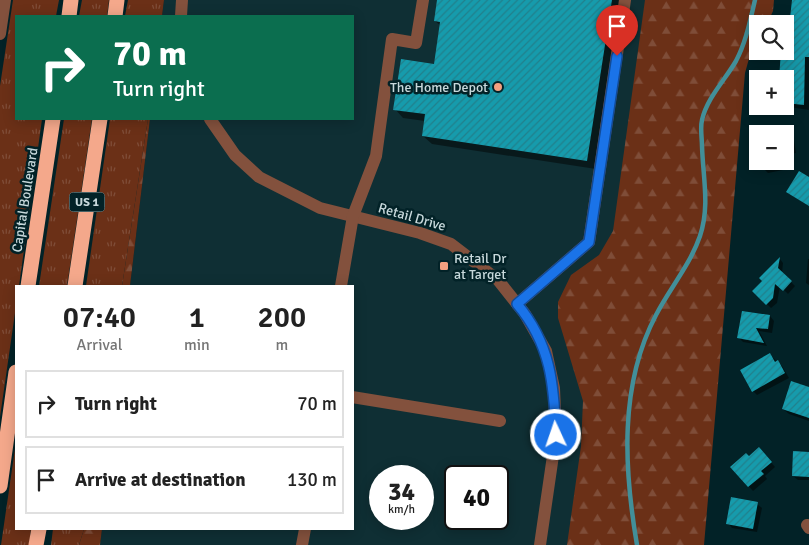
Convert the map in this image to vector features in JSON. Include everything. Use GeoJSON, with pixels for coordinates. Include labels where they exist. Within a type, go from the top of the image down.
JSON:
{"type":"FeatureCollection","features":[{"type":"Feature","properties":{"kind":"highway"},"geometry":{"type":"LineString","coordinates":[[69,15],[72,0]]}},
{"type":"Feature","properties":{"kind":"highway"},"geometry":{"type":"LineString","coordinates":[[115,15],[117,0]]}},
{"type":"Feature","properties":{"kind":"highway","name":"Capital Boulevard"},"geometry":{"type":"LineString","coordinates":[[28,285],[53,120]]}},
{"type":"Feature","properties":{"kind":"highway","name":"US 1"},"geometry":{"type":"LineString","coordinates":[[74,285],[100,120]]}},
{"type":"Feature","properties":{"kind":"highway"},"geometry":{"type":"LineString","coordinates":[[0,486],[15,379]]}},
{"type":"Feature","properties":{"kind":"highway"},"geometry":{"type":"LineString","coordinates":[[36,545],[38,530]]}},
{"type":"Feature","properties":{"kind":"street"},"geometry":{"type":"LineString","coordinates":[[0,34],[5,0]]}},
{"type":"Feature","properties":{"kind":"street"},"geometry":{"type":"LineString","coordinates":[[181,15],[182,0]]}},
{"type":"Feature","properties":{"kind":"street"},"geometry":{"type":"LineString","coordinates":[[341,285],[353,216],[376,156],[392,40],[416,43],[423,0]]}},
{"type":"Feature","properties":{"kind":"street"},"geometry":{"type":"LineString","coordinates":[[517,304],[589,242],[625,0]]}},
{"type":"Feature","properties":{"kind":"street","name":"Retail Drive"},"geometry":{"type":"LineString","coordinates":[[211,120],[235,155],[259,177],[320,208],[420,233],[451,244],[498,280],[525,314],[546,351],[554,388],[556,435],[540,545]]}},
{"type":"Feature","properties":{"kind":"street"},"geometry":{"type":"LineString","coordinates":[[354,397],[500,421]]}},
{"type":"Feature","properties":{"kind":"street"},"geometry":{"type":"LineString","coordinates":[[302,545],[304,530]]}},
{"type":"Feature","properties":{"kind":"shaded area"},"geometry":{"type":"Polygon","coordinates":[[[164,0],[726,0],[665,545],[100,545],[102,530],[354,530],[354,285],[130,285],[150,120],[354,120],[354,15],[162,15],[164,0]]]}},
{"type":"Feature","properties":{"kind":"green space"},"geometry":{"type":"Polygon","coordinates":[[[13,0],[59,0],[56,15],[15,15],[15,120],[42,120],[19,285],[15,285],[15,313],[0,417],[0,86],[13,0]]]}},
{"type":"Feature","properties":{"kind":"green space"},"geometry":{"type":"Polygon","coordinates":[[[82,0],[109,0],[107,15],[79,15],[82,0]]]}},
{"type":"Feature","properties":{"kind":"green space"},"geometry":{"type":"Polygon","coordinates":[[[128,0],[164,0],[162,15],[125,15],[128,0]]]}},
{"type":"Feature","properties":{"kind":"green space"},"geometry":{"type":"Polygon","coordinates":[[[645,0],[774,0],[771,15],[749,15],[749,59],[745,73],[704,545],[567,545],[581,446],[583,401],[558,318],[558,302],[571,275],[599,255],[613,231],[645,0]]]}},
{"type":"Feature","properties":{"kind":"green space"},"geometry":{"type":"Polygon","coordinates":[[[64,120],[92,120],[67,285],[39,285],[64,120]]]}},
{"type":"Feature","properties":{"kind":"green space"},"geometry":{"type":"Polygon","coordinates":[[[110,120],[148,120],[122,285],[86,285],[110,120]]]}},
{"type":"Feature","properties":{"kind":"green space"},"geometry":{"type":"Polygon","coordinates":[[[148,120],[150,120],[130,285],[122,285],[148,120]]]}},
{"type":"Feature","properties":{"kind":"green space"},"geometry":{"type":"Polygon","coordinates":[[[15,449],[15,530],[31,530],[29,545],[1,545],[15,449]]]}},
{"type":"Feature","properties":{"kind":"green space"},"geometry":{"type":"Polygon","coordinates":[[[53,530],[84,530],[79,545],[51,545],[53,530]]]}},
{"type":"Feature","properties":{"kind":"green space"},"geometry":{"type":"Polygon","coordinates":[[[84,530],[102,530],[100,545],[79,545],[84,530]]]}},
{"type":"Feature","properties":{"kind":"building","name":"The Home Depot"},"geometry":{"type":"Polygon","coordinates":[[[437,0],[612,0],[587,161],[422,136],[425,114],[393,110],[401,59],[434,64],[440,22],[434,21],[437,0]]]}},
{"type":"Feature","properties":{"kind":"building"},"geometry":{"type":"Polygon","coordinates":[[[792,0],[809,0],[809,57],[805,57],[804,105],[794,104],[794,70],[780,70],[780,60],[794,60],[794,15],[790,15],[792,0]]]}},
{"type":"Feature","properties":{"kind":"building"},"geometry":{"type":"Polygon","coordinates":[[[799,171],[809,177],[809,206],[786,192],[799,171]]]}},
{"type":"Feature","properties":{"kind":"building"},"geometry":{"type":"Polygon","coordinates":[[[780,257],[778,268],[792,281],[783,291],[775,284],[773,298],[766,305],[752,291],[762,281],[759,278],[780,257]]]}},
{"type":"Feature","properties":{"kind":"building"},"geometry":{"type":"Polygon","coordinates":[[[742,311],[770,315],[768,329],[756,328],[764,343],[737,338],[742,311]]]}},
{"type":"Feature","properties":{"kind":"building"},"geometry":{"type":"Polygon","coordinates":[[[770,353],[775,362],[778,360],[785,373],[752,392],[740,370],[770,353]]]}},
{"type":"Feature","properties":{"kind":"building"},"geometry":{"type":"Polygon","coordinates":[[[791,381],[809,387],[809,418],[782,409],[791,381]]]}},
{"type":"Feature","properties":{"kind":"building"},"geometry":{"type":"Polygon","coordinates":[[[759,447],[772,462],[761,471],[764,474],[748,487],[730,467],[746,453],[749,456],[759,447]]]}},
{"type":"Feature","properties":{"kind":"building"},"geometry":{"type":"Polygon","coordinates":[[[793,451],[809,452],[809,477],[792,476],[793,451]]]}},
{"type":"Feature","properties":{"kind":"building"},"geometry":{"type":"Polygon","coordinates":[[[731,497],[758,502],[753,529],[726,524],[731,497]]]}},
{"type":"Feature","properties":{"kind":"waterway"},"geometry":{"type":"LineString","coordinates":[[637,545],[629,487],[628,457],[630,398],[636,370],[644,342],[656,315],[691,257],[700,236],[705,214],[702,120],[712,97],[736,61],[747,31],[755,0]]}},
{"type":"Feature","properties":{"kind":"place","name":"The Home Depot"},"geometry":{"type":"Point","coordinates":[498,87]}},
{"type":"Feature","properties":{"kind":"place","name":"Retail Dr at Target"},"geometry":{"type":"Point","coordinates":[444,266]}},
{"type":"Feature","properties":{"kind":"route"},"geometry":{"type":"LineString","coordinates":[[556,435],[554,388],[546,351],[525,314],[517,304],[589,242],[617,56]]}}]}
